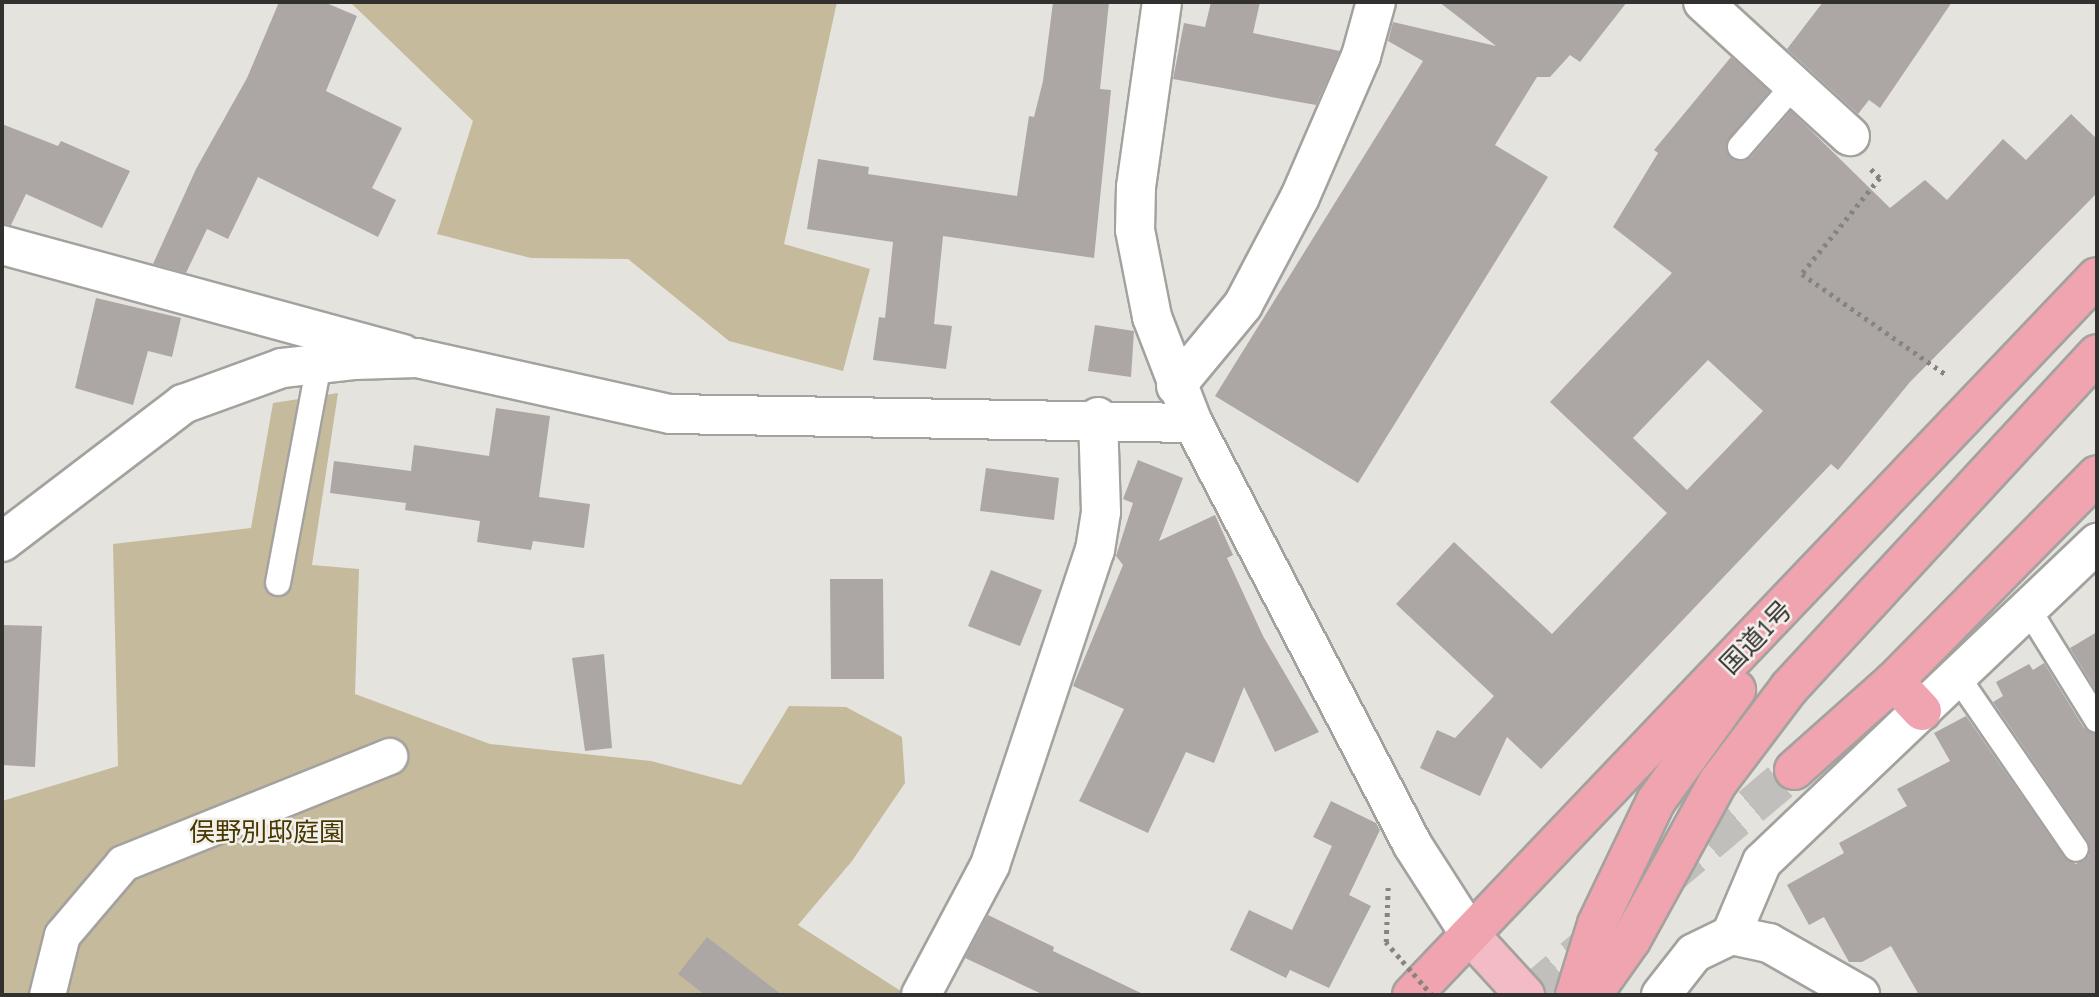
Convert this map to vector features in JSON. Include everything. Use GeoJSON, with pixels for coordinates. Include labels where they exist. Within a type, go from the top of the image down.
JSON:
{"type":"FeatureCollection","features":[{"type":"Feature","properties":{"kind":"highway","name":"国道1号"},"geometry":{"type":"LineString","coordinates":[[1412,995],[1471,936],[1968,392],[2097,277]]}},
{"type":"Feature","properties":{"kind":"highway"},"geometry":{"type":"LineString","coordinates":[[1592,995],[1631,940],[1718,782],[1789,688],[2097,354]]}},
{"type":"Feature","properties":{"kind":"highway"},"geometry":{"type":"LineString","coordinates":[[1575,995],[1597,924],[1628,855],[1686,755],[1968,392]]}},
{"type":"Feature","properties":{"kind":"highway"},"geometry":{"type":"LineString","coordinates":[[1794,770],[1894,681],[2097,475]]}},
{"type":"Feature","properties":{"kind":"highway"},"geometry":{"type":"LineString","coordinates":[[1894,681],[1922,711]]}},
{"type":"Feature","properties":{"kind":"main road"},"geometry":{"type":"LineString","coordinates":[[1471,936],[1525,995]]}},
{"type":"Feature","properties":{"kind":"street"},"geometry":{"type":"LineString","coordinates":[[1162,2],[1135,230],[1152,317],[1176,386],[1193,423],[1412,844],[1471,936]]}},
{"type":"Feature","properties":{"kind":"street"},"geometry":{"type":"LineString","coordinates":[[1176,386],[1243,305],[1300,197],[1361,56],[1376,2]]}},
{"type":"Feature","properties":{"kind":"street"},"geometry":{"type":"LineString","coordinates":[[1703,2],[1850,136]]}},
{"type":"Feature","properties":{"kind":"street"},"geometry":{"type":"LineString","coordinates":[[2,245],[417,358],[670,414],[1098,417],[1193,423]]}},
{"type":"Feature","properties":{"kind":"street"},"geometry":{"type":"LineString","coordinates":[[2,542],[183,404],[282,368],[417,358]]}},
{"type":"Feature","properties":{"kind":"street"},"geometry":{"type":"LineString","coordinates":[[921,995],[990,865],[1091,562],[1101,512],[1098,417]]}},
{"type":"Feature","properties":{"kind":"street"},"geometry":{"type":"LineString","coordinates":[[1731,935],[1762,862],[2030,612],[2097,543]]}},
{"type":"Feature","properties":{"kind":"street"},"geometry":{"type":"LineString","coordinates":[[47,995],[62,934],[123,863],[389,756]]}},
{"type":"Feature","properties":{"kind":"street"},"geometry":{"type":"LineString","coordinates":[[1661,995],[1694,953],[1731,935],[1769,943],[1860,995]]}},
{"type":"Feature","properties":{"kind":"lane"},"geometry":{"type":"LineString","coordinates":[[1740,147],[1794,85]]}},
{"type":"Feature","properties":{"kind":"lane"},"geometry":{"type":"LineString","coordinates":[[278,583],[319,364]]}},
{"type":"Feature","properties":{"kind":"lane"},"geometry":{"type":"LineString","coordinates":[[2030,612],[2097,720]]}},
{"type":"Feature","properties":{"kind":"lane"},"geometry":{"type":"LineString","coordinates":[[1959,679],[2076,849]]}},
{"type":"Feature","properties":{"kind":"path"},"geometry":{"type":"LineString","coordinates":[[1850,136],[1848,147],[1880,178],[1802,274],[1968,392]]}},
{"type":"Feature","properties":{"kind":"path"},"geometry":{"type":"LineString","coordinates":[[1389,872],[1386,942],[1432,995]]}},
{"type":"Feature","properties":{"kind":"green space"},"geometry":{"type":"Polygon","coordinates":[[[350,2],[837,2],[784,244],[870,269],[843,371],[729,341],[628,259],[531,258],[437,234],[473,121],[350,2]]]}},
{"type":"Feature","properties":{"kind":"green space","name":"俣野別邸庭園"},"geometry":{"type":"Polygon","coordinates":[[[338,393],[312,565],[359,569],[355,694],[490,744],[651,761],[741,785],[789,706],[846,707],[902,737],[905,783],[852,861],[798,925],[907,995],[2,995],[2,801],[118,766],[113,544],[251,528],[273,403],[338,393]]]}},
{"type":"Feature","properties":{"kind":"building"},"geometry":{"type":"Polygon","coordinates":[[[279,2],[324,2],[357,16],[326,91],[402,128],[372,188],[396,200],[378,237],[258,177],[228,239],[207,229],[186,273],[153,264],[196,169],[247,78],[279,2]]]}},
{"type":"Feature","properties":{"kind":"building"},"geometry":{"type":"Polygon","coordinates":[[[1053,2],[1109,2],[1100,89],[1111,90],[1094,258],[943,236],[934,324],[952,326],[946,369],[873,360],[879,317],[885,318],[893,242],[807,229],[818,159],[869,167],[868,174],[1017,196],[1029,116],[1034,117],[1043,81],[1053,2]]]}},
{"type":"Feature","properties":{"kind":"building"},"geometry":{"type":"Polygon","coordinates":[[[1211,2],[1260,2],[1253,33],[1340,51],[1316,105],[1173,79],[1184,23],[1205,27],[1211,2]]]}},
{"type":"Feature","properties":{"kind":"building"},"geometry":{"type":"Polygon","coordinates":[[[1439,2],[1627,2],[1580,62],[1570,55],[1550,77],[1537,77],[1495,145],[1548,177],[1358,483],[1215,396],[1423,61],[1388,41],[1393,22],[1496,46],[1439,2]]]}},
{"type":"Feature","properties":{"kind":"building"},"geometry":{"type":"Polygon","coordinates":[[[1823,2],[1952,2],[1880,108],[1869,100],[1858,114],[1787,49],[1823,2]]]}},
{"type":"Feature","properties":{"kind":"building"},"geometry":{"type":"Polygon","coordinates":[[[1731,57],[1769,91],[1726,144],[1736,161],[1751,157],[1791,111],[1890,208],[1925,180],[1947,200],[2003,139],[2026,160],[2071,114],[2097,139],[2097,193],[1910,382],[1838,470],[1831,464],[1541,769],[1507,737],[1480,796],[1420,768],[1437,730],[1455,738],[1494,696],[1396,604],[1454,542],[1552,634],[1667,513],[1550,402],[1672,273],[1613,227],[1658,153],[1654,150],[1731,57]],[[1708,360],[1633,438],[1687,490],[1763,411],[1708,360]]]}},
{"type":"Feature","properties":{"kind":"building"},"geometry":{"type":"Polygon","coordinates":[[[2,124],[58,146],[61,141],[130,171],[102,228],[26,194],[11,225],[2,224],[2,124]]]}},
{"type":"Feature","properties":{"kind":"building"},"geometry":{"type":"Polygon","coordinates":[[[96,298],[181,318],[172,357],[148,351],[133,405],[75,388],[96,298]]]}},
{"type":"Feature","properties":{"kind":"building"},"geometry":{"type":"Polygon","coordinates":[[[1095,325],[1134,331],[1131,377],[1088,371],[1095,325]]]}},
{"type":"Feature","properties":{"kind":"building"},"geometry":{"type":"Polygon","coordinates":[[[496,408],[550,416],[539,497],[590,504],[584,548],[533,541],[531,550],[477,542],[480,521],[405,510],[406,503],[330,493],[334,461],[411,471],[414,445],[489,456],[496,408]]]}},
{"type":"Feature","properties":{"kind":"building"},"geometry":{"type":"Polygon","coordinates":[[[1138,460],[1183,478],[1159,541],[1215,515],[1233,555],[1227,558],[1263,636],[1319,732],[1275,752],[1244,687],[1214,763],[1186,752],[1148,833],[1079,801],[1124,709],[1073,686],[1123,565],[1116,556],[1133,503],[1123,499],[1138,460]]]}},
{"type":"Feature","properties":{"kind":"building"},"geometry":{"type":"Polygon","coordinates":[[[986,468],[1059,478],[1054,520],[980,511],[986,468]]]}},
{"type":"Feature","properties":{"kind":"building"},"geometry":{"type":"Polygon","coordinates":[[[991,570],[1042,590],[1020,646],[968,626],[991,570]]]}},
{"type":"Feature","properties":{"kind":"building"},"geometry":{"type":"Polygon","coordinates":[[[830,579],[883,579],[884,679],[831,679],[830,579]]]}},
{"type":"Feature","properties":{"kind":"building"},"geometry":{"type":"Polygon","coordinates":[[[2,625],[42,626],[35,767],[2,765],[2,625]]]}},
{"type":"Feature","properties":{"kind":"building"},"geometry":{"type":"Polygon","coordinates":[[[2097,632],[2097,692],[2070,648],[2097,632]]]}},
{"type":"Feature","properties":{"kind":"building"},"geometry":{"type":"Polygon","coordinates":[[[604,654],[612,748],[585,751],[572,658],[604,654]]]}},
{"type":"Feature","properties":{"kind":"building"},"geometry":{"type":"Polygon","coordinates":[[[2044,663],[2084,728],[2097,735],[2097,995],[1919,995],[1891,946],[1862,962],[1849,962],[1824,917],[1809,925],[1787,885],[1844,853],[1839,843],[1907,806],[1897,789],[1950,761],[1934,733],[1966,716],[2064,857],[2076,864],[2089,856],[2088,841],[1993,702],[2003,696],[1996,682],[2029,664],[2033,670],[2044,663]]]}},
{"type":"Feature","properties":{"kind":"building"},"geometry":{"type":"Polygon","coordinates":[[[1331,801],[1376,823],[1380,830],[1349,895],[1371,906],[1329,988],[1290,970],[1286,978],[1230,950],[1249,910],[1292,930],[1332,846],[1313,837],[1331,801]]]}},
{"type":"Feature","properties":{"kind":"building"},"geometry":{"type":"Polygon","coordinates":[[[988,915],[1054,947],[1053,951],[1145,995],[1044,995],[965,958],[988,915]]]}},
{"type":"Feature","properties":{"kind":"building"},"geometry":{"type":"Polygon","coordinates":[[[707,937],[782,995],[705,995],[678,974],[707,937]]]}},
{"type":"Feature","properties":{"kind":"tunnel"},"geometry":{"type":"LineString","coordinates":[[1664,880],[1794,770]]}},
{"type":"Feature","properties":{"kind":"tunnel"},"geometry":{"type":"LineString","coordinates":[[1529,995],[1603,933]]}}]}
